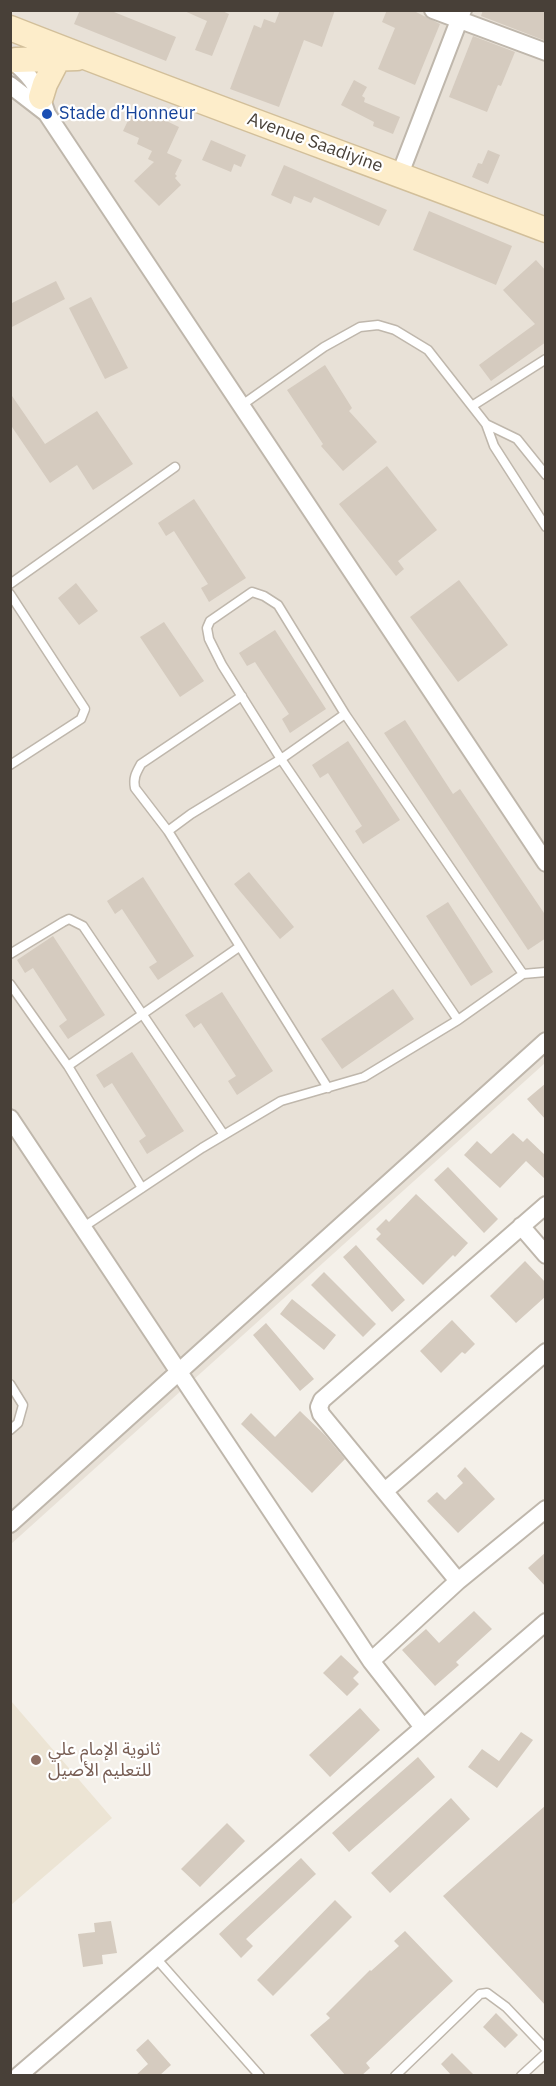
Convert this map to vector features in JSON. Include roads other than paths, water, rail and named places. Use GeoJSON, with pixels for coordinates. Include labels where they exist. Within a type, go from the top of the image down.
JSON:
{"type":"FeatureCollection","features":[{"type":"Feature","properties":{"kind":"main road","name":"Avenue Saadiyine"},"geometry":{"type":"LineString","coordinates":[[10,29],[546,230]]}},
{"type":"Feature","properties":{"kind":"main road"},"geometry":{"type":"LineString","coordinates":[[10,29],[17,42],[18,51],[13,69]]}},
{"type":"Feature","properties":{"kind":"main road","name":"Avenue Saadiyine"},"geometry":{"type":"LineString","coordinates":[[13,69],[58,59],[85,58]]}},
{"type":"Feature","properties":{"kind":"main road"},"geometry":{"type":"LineString","coordinates":[[44,106],[45,84],[58,59]]}},
{"type":"Feature","properties":{"kind":"street"},"geometry":{"type":"LineString","coordinates":[[433,10],[461,15],[546,52]]}},
{"type":"Feature","properties":{"kind":"street"},"geometry":{"type":"LineString","coordinates":[[400,174],[461,15]]}},
{"type":"Feature","properties":{"kind":"street"},"geometry":{"type":"LineString","coordinates":[[13,69],[32,80],[39,89],[44,106],[546,862]]}},
{"type":"Feature","properties":{"kind":"street"},"geometry":{"type":"LineString","coordinates":[[10,1524],[546,1041]]}},
{"type":"Feature","properties":{"kind":"street"},"geometry":{"type":"LineString","coordinates":[[10,1118],[371,1661],[422,1726]]}},
{"type":"Feature","properties":{"kind":"street"},"geometry":{"type":"LineString","coordinates":[[458,1581],[386,1490],[321,1414],[319,1407],[322,1400],[546,1205]]}},
{"type":"Feature","properties":{"kind":"street"},"geometry":{"type":"LineString","coordinates":[[521,1226],[546,1255]]}},
{"type":"Feature","properties":{"kind":"street"},"geometry":{"type":"LineString","coordinates":[[386,1490],[546,1352]]}},
{"type":"Feature","properties":{"kind":"street"},"geometry":{"type":"LineString","coordinates":[[371,1661],[458,1581],[546,1509]]}},
{"type":"Feature","properties":{"kind":"street"},"geometry":{"type":"LineString","coordinates":[[18,2076],[422,1726],[546,1622]]}},
{"type":"Feature","properties":{"kind":"lane"},"geometry":{"type":"LineString","coordinates":[[242,405],[324,347],[360,327],[378,325],[395,330],[428,350],[486,424],[494,446],[546,527]]}},
{"type":"Feature","properties":{"kind":"lane"},"geometry":{"type":"LineString","coordinates":[[472,406],[546,359]]}},
{"type":"Feature","properties":{"kind":"lane"},"geometry":{"type":"LineString","coordinates":[[486,424],[517,439],[546,475]]}},
{"type":"Feature","properties":{"kind":"lane"},"geometry":{"type":"LineString","coordinates":[[10,584],[175,467]]}},
{"type":"Feature","properties":{"kind":"lane"},"geometry":{"type":"LineString","coordinates":[[458,1020],[281,759],[209,639],[207,628],[210,621],[252,592],[278,605],[345,714],[523,974]]}},
{"type":"Feature","properties":{"kind":"lane"},"geometry":{"type":"LineString","coordinates":[[10,594],[85,709],[81,719],[10,765]]}},
{"type":"Feature","properties":{"kind":"lane"},"geometry":{"type":"LineString","coordinates":[[242,696],[141,764],[136,772],[135,788],[168,831],[328,1088]]}},
{"type":"Feature","properties":{"kind":"lane"},"geometry":{"type":"LineString","coordinates":[[168,831],[190,814],[281,759],[345,714]]}},
{"type":"Feature","properties":{"kind":"lane"},"geometry":{"type":"LineString","coordinates":[[10,954],[63,922],[77,921],[83,926],[224,1135]]}},
{"type":"Feature","properties":{"kind":"lane"},"geometry":{"type":"LineString","coordinates":[[68,1066],[239,948]]}},
{"type":"Feature","properties":{"kind":"lane"},"geometry":{"type":"LineString","coordinates":[[82,1228],[280,1101],[364,1077],[458,1020],[523,974],[546,972]]}},
{"type":"Feature","properties":{"kind":"lane"},"geometry":{"type":"LineString","coordinates":[[10,984],[68,1066],[142,1188]]}},
{"type":"Feature","properties":{"kind":"lane"},"geometry":{"type":"LineString","coordinates":[[10,1384],[23,1406],[18,1423],[10,1430]]}},
{"type":"Feature","properties":{"kind":"lane"},"geometry":{"type":"LineString","coordinates":[[155,1957],[260,2076]]}},
{"type":"Feature","properties":{"kind":"lane"},"geometry":{"type":"LineString","coordinates":[[395,2076],[480,1994],[487,1993],[506,2007],[546,2051],[520,2076]]}},
{"type":"Feature","properties":{"kind":"place","name":"Stade d’Honneur"},"geometry":{"type":"Point","coordinates":[47,114]}},
{"type":"Feature","properties":{"kind":"place","name":"ثانوية الإمام علي للتعليم الأصيل"},"geometry":{"type":"Point","coordinates":[36,1760]}}]}
